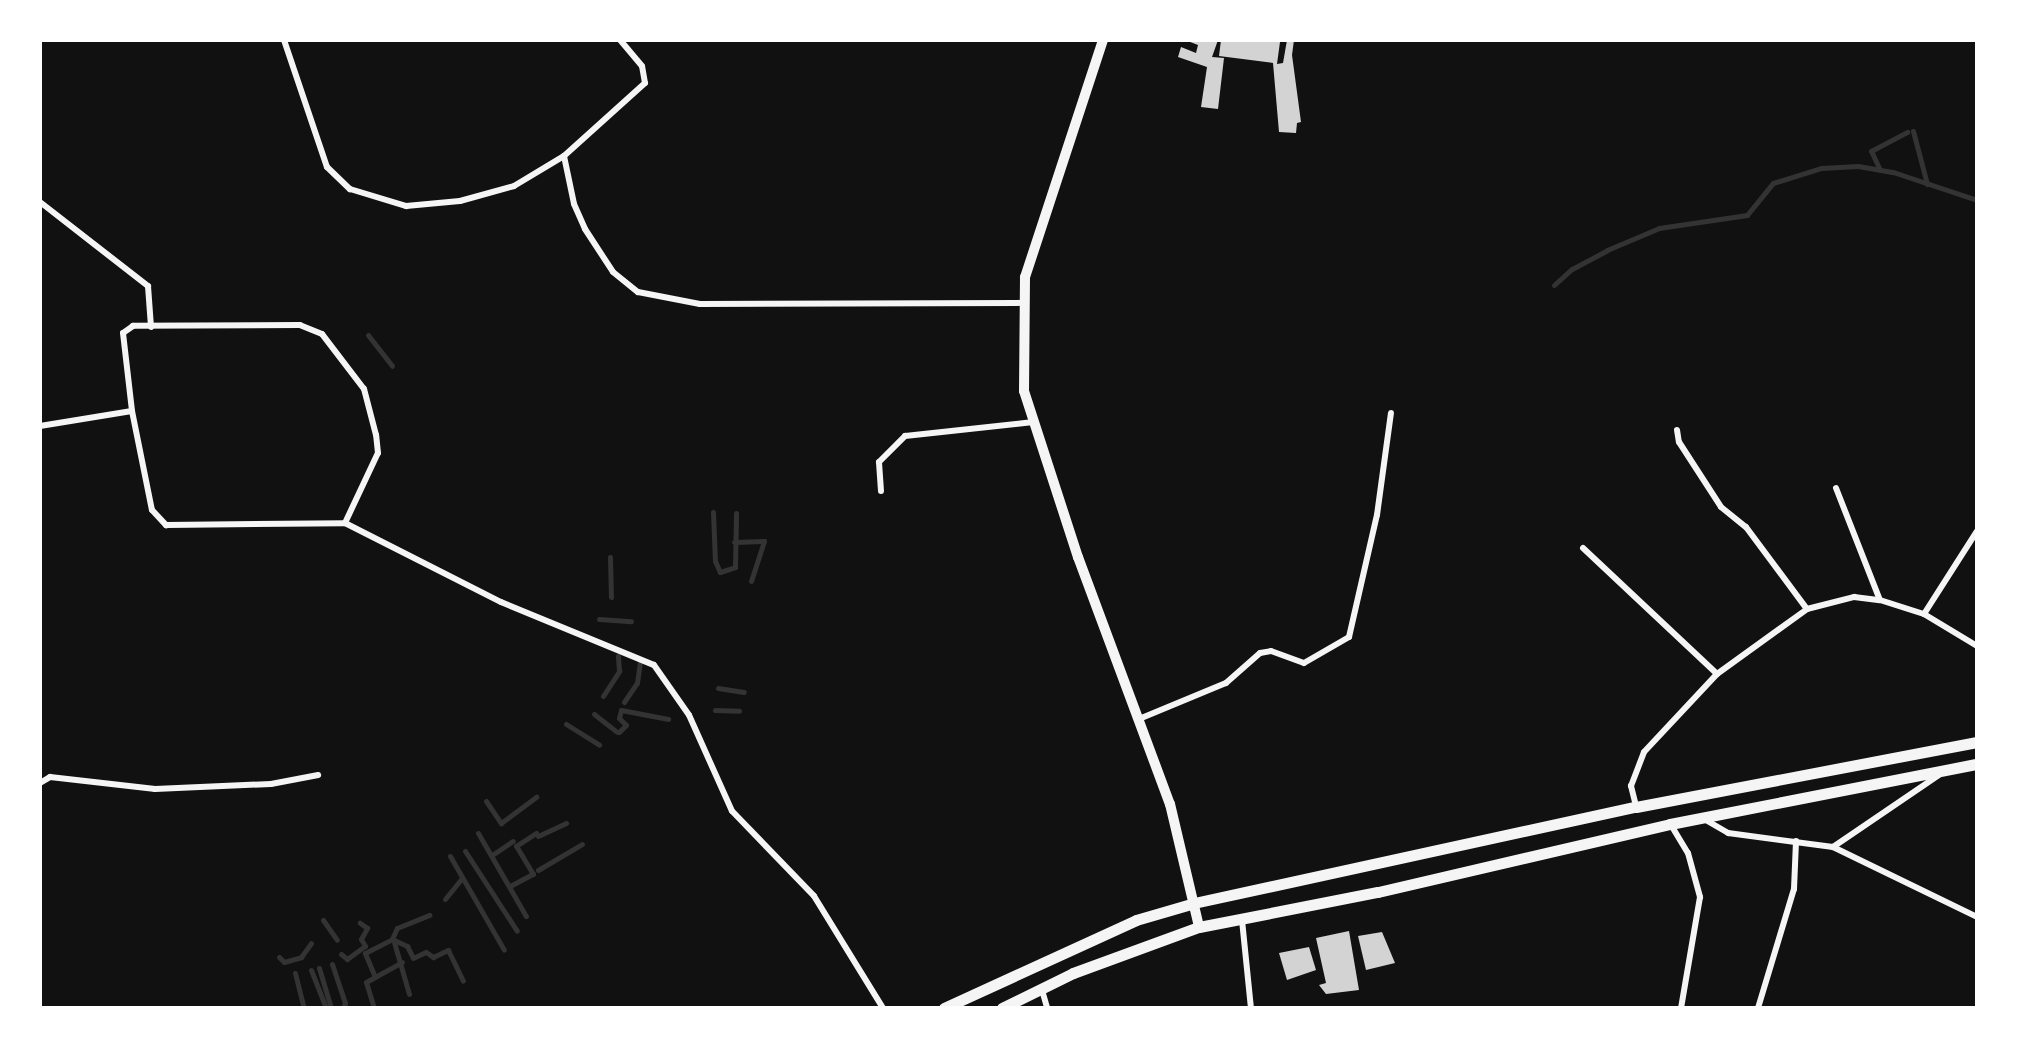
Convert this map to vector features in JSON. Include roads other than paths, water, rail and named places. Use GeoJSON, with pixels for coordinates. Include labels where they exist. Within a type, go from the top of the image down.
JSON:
{"type":"FeatureCollection","features":[{"type":"Feature","properties":{"kind":"highway"},"geometry":{"type":"LineString","coordinates":[[944,1008],[1136,920],[1194,903],[1636,808],[1977,742]]}},
{"type":"Feature","properties":{"kind":"highway"},"geometry":{"type":"LineString","coordinates":[[1002,1008],[1042,988],[1200,927],[1670,824],[1977,764]]}},
{"type":"Feature","properties":{"kind":"main road"},"geometry":{"type":"LineString","coordinates":[[1102,40],[1031,249],[1024,303],[1024,391],[1170,804],[1200,927]]}},
{"type":"Feature","properties":{"kind":"street"},"geometry":{"type":"LineString","coordinates":[[284,40],[318,152],[337,179],[365,196],[406,206],[460,202],[514,186],[564,156],[645,83],[642,66],[620,40]]}},
{"type":"Feature","properties":{"kind":"street"},"geometry":{"type":"LineString","coordinates":[[564,156],[574,204],[585,228],[614,272],[638,292],[700,304],[1024,303]]}},
{"type":"Feature","properties":{"kind":"street"},"geometry":{"type":"LineString","coordinates":[[40,202],[148,286],[151,327]]}},
{"type":"Feature","properties":{"kind":"street"},"geometry":{"type":"LineString","coordinates":[[345,523],[378,453],[364,390],[331,343],[300,325],[133,326],[120,339],[152,510],[166,524],[175,528],[299,521],[345,523],[501,602],[654,666],[689,715],[732,811],[814,896],[883,1008]]}},
{"type":"Feature","properties":{"kind":"street"},"geometry":{"type":"LineString","coordinates":[[40,426],[132,411]]}},
{"type":"Feature","properties":{"kind":"street"},"geometry":{"type":"LineString","coordinates":[[1138,720],[1226,683],[1260,653],[1270,652],[1304,663],[1349,636],[1377,515],[1391,413]]}},
{"type":"Feature","properties":{"kind":"street"},"geometry":{"type":"LineString","coordinates":[[881,491],[879,462],[905,436],[1033,422]]}},
{"type":"Feature","properties":{"kind":"street"},"geometry":{"type":"LineString","coordinates":[[1677,430],[1680,442],[1722,507],[1746,526],[1807,609]]}},
{"type":"Feature","properties":{"kind":"street"},"geometry":{"type":"LineString","coordinates":[[1836,488],[1880,600]]}},
{"type":"Feature","properties":{"kind":"street"},"geometry":{"type":"LineString","coordinates":[[1924,614],[1977,531]]}},
{"type":"Feature","properties":{"kind":"street"},"geometry":{"type":"LineString","coordinates":[[1583,548],[1717,674]]}},
{"type":"Feature","properties":{"kind":"street"},"geometry":{"type":"LineString","coordinates":[[1636,808],[1630,786],[1634,768],[1717,674],[1807,609],[1854,598],[1880,600],[1924,614],[1977,646]]}},
{"type":"Feature","properties":{"kind":"street"},"geometry":{"type":"LineString","coordinates":[[1833,847],[1947,768]]}},
{"type":"Feature","properties":{"kind":"street"},"geometry":{"type":"LineString","coordinates":[[40,783],[50,777],[155,789],[271,784],[318,775]]}},
{"type":"Feature","properties":{"kind":"street"},"geometry":{"type":"LineString","coordinates":[[1704,819],[1728,832],[1833,847],[1977,917]]}},
{"type":"Feature","properties":{"kind":"street"},"geometry":{"type":"LineString","coordinates":[[1670,824],[1688,854],[1700,897],[1681,1008]]}},
{"type":"Feature","properties":{"kind":"street"},"geometry":{"type":"LineString","coordinates":[[1758,1008],[1794,889],[1796,842]]}},
{"type":"Feature","properties":{"kind":"street"},"geometry":{"type":"LineString","coordinates":[[1242,919],[1251,1008]]}},
{"type":"Feature","properties":{"kind":"street"},"geometry":{"type":"LineString","coordinates":[[1042,988],[1047,1008]]}},
{"type":"Feature","properties":{"kind":"waterway"},"geometry":{"type":"LineString","coordinates":[[1913,131],[1927,184]]}},
{"type":"Feature","properties":{"kind":"waterway"},"geometry":{"type":"LineString","coordinates":[[1880,170],[1871,151],[1907,132]]}},
{"type":"Feature","properties":{"kind":"waterway"},"geometry":{"type":"LineString","coordinates":[[1554,285],[1572,269],[1659,228],[1747,215],[1773,183],[1821,168],[1858,166],[1893,172],[1977,200]]}},
{"type":"Feature","properties":{"kind":"waterway"},"geometry":{"type":"LineString","coordinates":[[368,335],[392,366]]}},
{"type":"Feature","properties":{"kind":"waterway"},"geometry":{"type":"LineString","coordinates":[[713,512],[715,561],[720,572],[735,567],[736,513]]}},
{"type":"Feature","properties":{"kind":"waterway"},"geometry":{"type":"LineString","coordinates":[[734,542],[764,541],[751,581]]}},
{"type":"Feature","properties":{"kind":"waterway"},"geometry":{"type":"LineString","coordinates":[[610,557],[611,597]]}},
{"type":"Feature","properties":{"kind":"waterway"},"geometry":{"type":"LineString","coordinates":[[599,619],[631,621]]}},
{"type":"Feature","properties":{"kind":"waterway"},"geometry":{"type":"LineString","coordinates":[[603,696],[619,671],[618,656]]}},
{"type":"Feature","properties":{"kind":"waterway"},"geometry":{"type":"LineString","coordinates":[[624,702],[637,683],[640,662]]}},
{"type":"Feature","properties":{"kind":"waterway"},"geometry":{"type":"LineString","coordinates":[[718,688],[744,692]]}},
{"type":"Feature","properties":{"kind":"waterway"},"geometry":{"type":"LineString","coordinates":[[619,732],[626,725],[619,718],[621,710],[668,719]]}},
{"type":"Feature","properties":{"kind":"waterway"},"geometry":{"type":"LineString","coordinates":[[715,710],[739,711]]}},
{"type":"Feature","properties":{"kind":"waterway"},"geometry":{"type":"LineString","coordinates":[[594,714],[617,732]]}},
{"type":"Feature","properties":{"kind":"waterway"},"geometry":{"type":"LineString","coordinates":[[566,724],[599,745]]}},
{"type":"Feature","properties":{"kind":"waterway"},"geometry":{"type":"LineString","coordinates":[[486,801],[501,823],[536,797]]}},
{"type":"Feature","properties":{"kind":"waterway"},"geometry":{"type":"LineString","coordinates":[[538,836],[566,823]]}},
{"type":"Feature","properties":{"kind":"waterway"},"geometry":{"type":"LineString","coordinates":[[478,833],[526,916]]}},
{"type":"Feature","properties":{"kind":"waterway"},"geometry":{"type":"LineString","coordinates":[[510,886],[533,874],[516,846],[536,833]]}},
{"type":"Feature","properties":{"kind":"waterway"},"geometry":{"type":"LineString","coordinates":[[492,855],[513,841]]}},
{"type":"Feature","properties":{"kind":"waterway"},"geometry":{"type":"LineString","coordinates":[[538,870],[582,844]]}},
{"type":"Feature","properties":{"kind":"waterway"},"geometry":{"type":"LineString","coordinates":[[465,851],[517,931]]}},
{"type":"Feature","properties":{"kind":"waterway"},"geometry":{"type":"LineString","coordinates":[[450,856],[504,950]]}},
{"type":"Feature","properties":{"kind":"waterway"},"geometry":{"type":"LineString","coordinates":[[445,899],[462,878]]}},
{"type":"Feature","properties":{"kind":"waterway"},"geometry":{"type":"LineString","coordinates":[[375,977],[365,953],[392,939],[397,928],[430,915]]}},
{"type":"Feature","properties":{"kind":"waterway"},"geometry":{"type":"LineString","coordinates":[[323,920],[337,940]]}},
{"type":"Feature","properties":{"kind":"waterway"},"geometry":{"type":"LineString","coordinates":[[341,954],[347,959],[365,946],[361,939],[367,928],[360,923]]}},
{"type":"Feature","properties":{"kind":"waterway"},"geometry":{"type":"LineString","coordinates":[[392,939],[407,946],[413,958],[426,952],[433,957],[448,950],[463,981]]}},
{"type":"Feature","properties":{"kind":"waterway"},"geometry":{"type":"LineString","coordinates":[[394,942],[409,994]]}},
{"type":"Feature","properties":{"kind":"waterway"},"geometry":{"type":"LineString","coordinates":[[279,957],[284,962],[301,957],[311,943]]}},
{"type":"Feature","properties":{"kind":"waterway"},"geometry":{"type":"LineString","coordinates":[[373,1005],[366,982],[402,962]]}},
{"type":"Feature","properties":{"kind":"waterway"},"geometry":{"type":"LineString","coordinates":[[332,964],[345,1003],[343,1008]]}},
{"type":"Feature","properties":{"kind":"waterway"},"geometry":{"type":"LineString","coordinates":[[319,968],[331,1008]]}},
{"type":"Feature","properties":{"kind":"waterway"},"geometry":{"type":"LineString","coordinates":[[311,970],[326,1008]]}},
{"type":"Feature","properties":{"kind":"waterway"},"geometry":{"type":"LineString","coordinates":[[295,973],[304,1008]]}}]}
